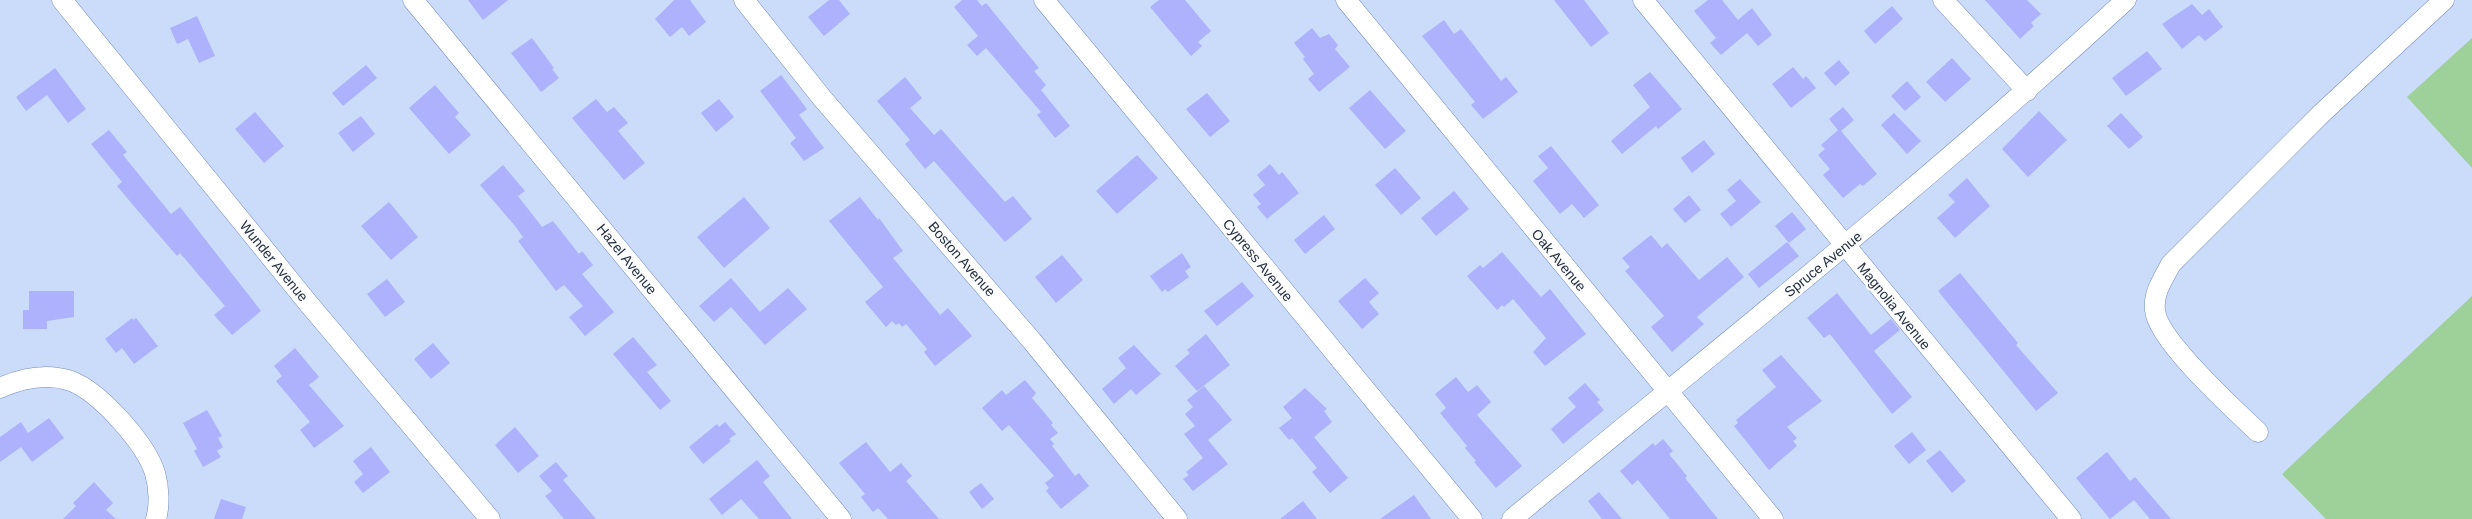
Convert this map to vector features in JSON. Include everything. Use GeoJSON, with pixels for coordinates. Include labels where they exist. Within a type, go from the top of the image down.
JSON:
{"type":"FeatureCollection","features":[{"type":"Feature","properties":{"kind":"street","name":"Wunder Avenue"},"geometry":{"type":"LineString","coordinates":[[62,0],[308,303],[490,519]]}},
{"type":"Feature","properties":{"kind":"street","name":"Hazel Avenue"},"geometry":{"type":"LineString","coordinates":[[413,0],[841,519]]}},
{"type":"Feature","properties":{"kind":"street","name":"Boston Avenue"},"geometry":{"type":"LineString","coordinates":[[744,0],[822,98],[1032,341],[1178,519]]}},
{"type":"Feature","properties":{"kind":"street","name":"Cypress Avenue"},"geometry":{"type":"LineString","coordinates":[[1044,0],[1472,519]]}},
{"type":"Feature","properties":{"kind":"street","name":"Oak Avenue"},"geometry":{"type":"LineString","coordinates":[[1346,0],[1601,309],[1666,392],[1773,519]]}},
{"type":"Feature","properties":{"kind":"street","name":"Magnolia Avenue"},"geometry":{"type":"LineString","coordinates":[[1643,0],[2071,519]]}},
{"type":"Feature","properties":{"kind":"street"},"geometry":{"type":"LineString","coordinates":[[1943,0],[2027,91]]}},
{"type":"Feature","properties":{"kind":"street","name":"Spruce Avenue"},"geometry":{"type":"LineString","coordinates":[[1512,519],[1846,247],[2027,91],[2126,0]]}},
{"type":"Feature","properties":{"kind":"street"},"geometry":{"type":"LineString","coordinates":[[2258,432],[2207,384],[2162,331],[2155,311],[2157,289],[2171,264],[2322,113],[2444,0]]}},
{"type":"Feature","properties":{"kind":"street"},"geometry":{"type":"LineString","coordinates":[[0,388],[16,380],[53,377],[71,381],[93,392],[107,405],[148,457],[155,474],[158,492],[156,519]]}},
{"type":"Feature","properties":{"kind":"green space"},"geometry":{"type":"Polygon","coordinates":[[[2472,38],[2472,168],[2407,97],[2472,38]]]}},
{"type":"Feature","properties":{"kind":"green space"},"geometry":{"type":"Polygon","coordinates":[[[2472,296],[2472,519],[2326,519],[2282,474],[2472,296]]]}},
{"type":"Feature","properties":{"kind":"building"},"geometry":{"type":"Polygon","coordinates":[[[468,0],[508,0],[483,20],[468,0]]]}},
{"type":"Feature","properties":{"kind":"building"},"geometry":{"type":"Polygon","coordinates":[[[674,0],[690,0],[706,22],[689,36],[682,27],[670,37],[655,19],[674,0]]]}},
{"type":"Feature","properties":{"kind":"building"},"geometry":{"type":"Polygon","coordinates":[[[829,0],[839,0],[850,14],[824,36],[808,17],[829,0]]]}},
{"type":"Feature","properties":{"kind":"building"},"geometry":{"type":"Polygon","coordinates":[[[962,0],[977,0],[982,6],[986,3],[1039,68],[1034,71],[1046,85],[1041,90],[1070,126],[1055,138],[1037,115],[1041,112],[986,48],[977,56],[967,45],[978,36],[954,7],[962,0]]]}},
{"type":"Feature","properties":{"kind":"building"},"geometry":{"type":"Polygon","coordinates":[[[1159,0],[1185,0],[1211,31],[1198,42],[1202,46],[1191,56],[1150,7],[1159,0]]]}},
{"type":"Feature","properties":{"kind":"building"},"geometry":{"type":"Polygon","coordinates":[[[1554,0],[1584,0],[1609,33],[1591,47],[1554,0]]]}},
{"type":"Feature","properties":{"kind":"building"},"geometry":{"type":"Polygon","coordinates":[[[1708,0],[1722,0],[1738,20],[1752,8],[1772,35],[1758,46],[1747,33],[1721,55],[1710,43],[1716,38],[1694,11],[1708,0]]]}},
{"type":"Feature","properties":{"kind":"building"},"geometry":{"type":"Polygon","coordinates":[[[1985,0],[2027,0],[2041,14],[2031,23],[2034,26],[2020,39],[1985,0]]]}},
{"type":"Feature","properties":{"kind":"building"},"geometry":{"type":"Polygon","coordinates":[[[2192,4],[2202,15],[2209,9],[2223,27],[2205,41],[2199,35],[2182,49],[2162,24],[2192,4]]]}},
{"type":"Feature","properties":{"kind":"building"},"geometry":{"type":"Polygon","coordinates":[[[1892,6],[1903,19],[1875,44],[1864,31],[1892,6]]]}},
{"type":"Feature","properties":{"kind":"building"},"geometry":{"type":"Polygon","coordinates":[[[197,16],[215,56],[199,63],[188,39],[177,44],[170,28],[197,16]]]}},
{"type":"Feature","properties":{"kind":"building"},"geometry":{"type":"Polygon","coordinates":[[[1444,20],[1454,34],[1461,29],[1501,81],[1506,77],[1518,92],[1483,119],[1471,105],[1475,102],[1422,36],[1444,20]]]}},
{"type":"Feature","properties":{"kind":"building"},"geometry":{"type":"Polygon","coordinates":[[[1312,28],[1320,38],[1329,34],[1338,45],[1335,49],[1350,67],[1319,92],[1308,79],[1314,74],[1303,59],[1305,57],[1294,43],[1312,28]]]}},
{"type":"Feature","properties":{"kind":"building"},"geometry":{"type":"Polygon","coordinates":[[[532,38],[559,78],[541,92],[511,53],[532,38]]]}},
{"type":"Feature","properties":{"kind":"building"},"geometry":{"type":"Polygon","coordinates":[[[2147,51],[2162,69],[2126,96],[2112,78],[2147,51]]]}},
{"type":"Feature","properties":{"kind":"building"},"geometry":{"type":"Polygon","coordinates":[[[1952,58],[1971,79],[1945,102],[1926,82],[1952,58]]]}},
{"type":"Feature","properties":{"kind":"building"},"geometry":{"type":"Polygon","coordinates":[[[1839,60],[1850,73],[1835,86],[1824,73],[1839,60]]]}},
{"type":"Feature","properties":{"kind":"building"},"geometry":{"type":"Polygon","coordinates":[[[366,65],[377,78],[343,106],[332,93],[366,65]]]}},
{"type":"Feature","properties":{"kind":"building"},"geometry":{"type":"Polygon","coordinates":[[[1793,67],[1803,79],[1806,76],[1816,88],[1791,108],[1772,84],[1793,67]]]}},
{"type":"Feature","properties":{"kind":"building"},"geometry":{"type":"Polygon","coordinates":[[[55,68],[86,109],[68,123],[47,95],[26,111],[16,97],[55,68]]]}},
{"type":"Feature","properties":{"kind":"building"},"geometry":{"type":"Polygon","coordinates":[[[1650,72],[1682,109],[1658,129],[1656,126],[1622,154],[1611,141],[1650,107],[1633,85],[1650,72]]]}},
{"type":"Feature","properties":{"kind":"building"},"geometry":{"type":"Polygon","coordinates":[[[781,75],[807,109],[799,115],[824,148],[804,161],[790,143],[796,138],[760,91],[781,75]]]}},
{"type":"Feature","properties":{"kind":"building"},"geometry":{"type":"Polygon","coordinates":[[[905,77],[922,98],[910,108],[934,135],[941,129],[1005,202],[1013,196],[1032,219],[1005,242],[934,161],[925,169],[905,144],[910,140],[877,101],[905,77]]]}},
{"type":"Feature","properties":{"kind":"building"},"geometry":{"type":"Polygon","coordinates":[[[1907,81],[1921,97],[1905,111],[1891,96],[1907,81]]]}},
{"type":"Feature","properties":{"kind":"building"},"geometry":{"type":"Polygon","coordinates":[[[435,85],[459,113],[455,117],[471,135],[449,154],[409,108],[435,85]]]}},
{"type":"Feature","properties":{"kind":"building"},"geometry":{"type":"Polygon","coordinates":[[[1370,90],[1406,131],[1385,149],[1349,108],[1370,90]]]}},
{"type":"Feature","properties":{"kind":"building"},"geometry":{"type":"Polygon","coordinates":[[[1207,93],[1230,121],[1210,137],[1186,109],[1207,93]]]}},
{"type":"Feature","properties":{"kind":"building"},"geometry":{"type":"Polygon","coordinates":[[[596,99],[607,112],[614,107],[628,123],[618,131],[645,163],[624,180],[572,118],[596,99]]]}},
{"type":"Feature","properties":{"kind":"building"},"geometry":{"type":"Polygon","coordinates":[[[719,99],[734,117],[716,132],[701,113],[719,99]]]}},
{"type":"Feature","properties":{"kind":"building"},"geometry":{"type":"Polygon","coordinates":[[[1843,107],[1854,120],[1841,131],[1877,174],[1863,186],[1860,184],[1843,198],[1823,175],[1830,169],[1818,155],[1825,149],[1821,145],[1838,130],[1829,119],[1843,107]]]}},
{"type":"Feature","properties":{"kind":"building"},"geometry":{"type":"Polygon","coordinates":[[[2039,111],[2067,140],[2028,177],[2002,149],[2039,111]]]}},
{"type":"Feature","properties":{"kind":"building"},"geometry":{"type":"Polygon","coordinates":[[[255,112],[284,146],[264,163],[235,129],[255,112]]]}},
{"type":"Feature","properties":{"kind":"building"},"geometry":{"type":"Polygon","coordinates":[[[1894,113],[1921,141],[1907,154],[1881,125],[1894,113]]]}},
{"type":"Feature","properties":{"kind":"building"},"geometry":{"type":"Polygon","coordinates":[[[2121,113],[2143,137],[2129,149],[2107,126],[2121,113]]]}},
{"type":"Feature","properties":{"kind":"building"},"geometry":{"type":"Polygon","coordinates":[[[361,116],[375,134],[353,152],[338,133],[361,116]]]}},
{"type":"Feature","properties":{"kind":"building"},"geometry":{"type":"Polygon","coordinates":[[[109,130],[127,152],[123,155],[171,214],[180,207],[261,311],[232,335],[214,315],[225,306],[180,253],[177,256],[117,186],[122,182],[91,144],[109,130]]]}},
{"type":"Feature","properties":{"kind":"building"},"geometry":{"type":"Polygon","coordinates":[[[1704,140],[1715,154],[1692,173],[1681,158],[1704,140]]]}},
{"type":"Feature","properties":{"kind":"building"},"geometry":{"type":"Polygon","coordinates":[[[1551,146],[1599,205],[1584,218],[1572,204],[1560,214],[1533,181],[1548,168],[1538,156],[1551,146]]]}},
{"type":"Feature","properties":{"kind":"building"},"geometry":{"type":"Polygon","coordinates":[[[1137,155],[1158,178],[1117,214],[1096,191],[1137,155]]]}},
{"type":"Feature","properties":{"kind":"building"},"geometry":{"type":"Polygon","coordinates":[[[1270,164],[1279,175],[1282,172],[1299,193],[1267,219],[1257,207],[1261,204],[1253,195],[1265,185],[1257,175],[1270,164]]]}},
{"type":"Feature","properties":{"kind":"building"},"geometry":{"type":"Polygon","coordinates":[[[503,165],[525,191],[518,196],[542,227],[553,221],[579,254],[582,251],[593,265],[582,274],[614,312],[585,336],[569,317],[583,306],[564,285],[556,291],[518,241],[523,237],[480,185],[503,165]]]}},
{"type":"Feature","properties":{"kind":"building"},"geometry":{"type":"Polygon","coordinates":[[[1395,168],[1421,198],[1401,215],[1375,185],[1395,168]]]}},
{"type":"Feature","properties":{"kind":"building"},"geometry":{"type":"Polygon","coordinates":[[[1967,178],[1990,206],[1955,238],[1937,218],[1955,202],[1948,195],[1967,178]]]}},
{"type":"Feature","properties":{"kind":"building"},"geometry":{"type":"Polygon","coordinates":[[[1740,179],[1761,202],[1731,227],[1720,214],[1736,201],[1727,190],[1740,179]]]}},
{"type":"Feature","properties":{"kind":"building"},"geometry":{"type":"Polygon","coordinates":[[[1454,191],[1469,209],[1436,236],[1421,218],[1454,191]]]}},
{"type":"Feature","properties":{"kind":"building"},"geometry":{"type":"Polygon","coordinates":[[[1689,195],[1701,210],[1685,223],[1673,209],[1689,195]]]}},
{"type":"Feature","properties":{"kind":"building"},"geometry":{"type":"Polygon","coordinates":[[[744,197],[770,228],[724,268],[697,237],[744,197]]]}},
{"type":"Feature","properties":{"kind":"building"},"geometry":{"type":"Polygon","coordinates":[[[860,197],[878,220],[879,218],[903,251],[893,258],[940,315],[948,308],[972,336],[935,366],[924,352],[927,349],[906,324],[902,327],[899,323],[896,325],[892,321],[886,327],[865,302],[883,287],[829,221],[860,197]]]}},
{"type":"Feature","properties":{"kind":"building"},"geometry":{"type":"Polygon","coordinates":[[[389,202],[418,237],[391,260],[361,226],[389,202]]]}},
{"type":"Feature","properties":{"kind":"building"},"geometry":{"type":"Polygon","coordinates":[[[1792,212],[1806,229],[1789,243],[1775,226],[1792,212]]]}},
{"type":"Feature","properties":{"kind":"building"},"geometry":{"type":"Polygon","coordinates":[[[1324,215],[1335,229],[1305,254],[1294,240],[1324,215]]]}},
{"type":"Feature","properties":{"kind":"building"},"geometry":{"type":"Polygon","coordinates":[[[1651,235],[1662,248],[1667,243],[1699,280],[1727,257],[1744,277],[1697,317],[1704,324],[1672,352],[1651,327],[1664,316],[1625,271],[1630,267],[1622,258],[1651,235]]]}},
{"type":"Feature","properties":{"kind":"building"},"geometry":{"type":"Polygon","coordinates":[[[1787,242],[1799,256],[1759,288],[1748,274],[1787,242]]]}},
{"type":"Feature","properties":{"kind":"building"},"geometry":{"type":"Polygon","coordinates":[[[1502,252],[1541,297],[1550,289],[1586,334],[1545,366],[1533,352],[1546,338],[1513,299],[1497,310],[1467,276],[1480,265],[1483,268],[1502,252]]]}},
{"type":"Feature","properties":{"kind":"building"},"geometry":{"type":"Polygon","coordinates":[[[1182,253],[1191,267],[1185,271],[1189,277],[1168,292],[1165,289],[1162,292],[1150,276],[1182,253]]]}},
{"type":"Feature","properties":{"kind":"building"},"geometry":{"type":"Polygon","coordinates":[[[1062,255],[1083,280],[1056,303],[1035,277],[1062,255]]]}},
{"type":"Feature","properties":{"kind":"building"},"geometry":{"type":"Polygon","coordinates":[[[1960,273],[2018,343],[2016,345],[2058,393],[2036,411],[1938,291],[1960,273]]]}},
{"type":"Feature","properties":{"kind":"building"},"geometry":{"type":"Polygon","coordinates":[[[731,278],[760,312],[788,288],[807,309],[765,345],[731,307],[714,322],[699,306],[731,278]]]}},
{"type":"Feature","properties":{"kind":"building"},"geometry":{"type":"Polygon","coordinates":[[[1365,278],[1379,293],[1369,302],[1379,314],[1362,329],[1338,301],[1365,278]]]}},
{"type":"Feature","properties":{"kind":"building"},"geometry":{"type":"Polygon","coordinates":[[[387,279],[405,302],[385,317],[367,294],[387,279]]]}},
{"type":"Feature","properties":{"kind":"building"},"geometry":{"type":"Polygon","coordinates":[[[1242,282],[1254,296],[1217,326],[1204,311],[1242,282]]]}},
{"type":"Feature","properties":{"kind":"building"},"geometry":{"type":"Polygon","coordinates":[[[29,291],[74,291],[74,317],[47,321],[47,329],[23,329],[23,310],[29,310],[29,291]]]}},
{"type":"Feature","properties":{"kind":"building"},"geometry":{"type":"Polygon","coordinates":[[[1837,293],[1871,335],[1891,319],[1900,330],[1874,351],[1912,397],[1892,414],[1830,334],[1824,338],[1807,318],[1837,293]]]}},
{"type":"Feature","properties":{"kind":"building"},"geometry":{"type":"Polygon","coordinates":[[[132,318],[133,320],[136,318],[158,346],[134,364],[122,348],[116,353],[105,339],[132,318]]]}},
{"type":"Feature","properties":{"kind":"building"},"geometry":{"type":"Polygon","coordinates":[[[1206,334],[1230,365],[1197,391],[1175,366],[1190,353],[1187,350],[1206,334]]]}},
{"type":"Feature","properties":{"kind":"building"},"geometry":{"type":"Polygon","coordinates":[[[633,337],[657,365],[647,372],[671,401],[660,410],[613,354],[633,337]]]}},
{"type":"Feature","properties":{"kind":"building"},"geometry":{"type":"Polygon","coordinates":[[[433,343],[450,363],[431,379],[414,359],[433,343]]]}},
{"type":"Feature","properties":{"kind":"building"},"geometry":{"type":"Polygon","coordinates":[[[1134,345],[1161,374],[1136,395],[1131,389],[1114,404],[1102,389],[1126,368],[1118,358],[1134,345]]]}},
{"type":"Feature","properties":{"kind":"building"},"geometry":{"type":"Polygon","coordinates":[[[295,348],[319,377],[309,385],[344,426],[314,448],[300,430],[310,422],[276,381],[282,376],[274,366],[295,348]]]}},
{"type":"Feature","properties":{"kind":"building"},"geometry":{"type":"Polygon","coordinates":[[[1781,355],[1822,401],[1787,427],[1797,438],[1793,441],[1797,446],[1769,470],[1734,426],[1738,423],[1736,420],[1776,387],[1762,370],[1781,355]]]}},
{"type":"Feature","properties":{"kind":"building"},"geometry":{"type":"Polygon","coordinates":[[[1456,377],[1468,392],[1477,385],[1491,402],[1477,415],[1522,466],[1496,488],[1474,462],[1476,461],[1465,448],[1467,446],[1440,413],[1446,408],[1435,394],[1456,377]]]}},
{"type":"Feature","properties":{"kind":"building"},"geometry":{"type":"Polygon","coordinates":[[[1025,380],[1036,393],[1032,398],[1053,423],[1051,425],[1058,433],[1050,439],[1054,444],[1052,446],[1075,476],[1079,473],[1089,486],[1061,509],[1046,491],[1049,488],[1045,483],[1054,476],[1009,425],[1002,431],[982,408],[1002,390],[1006,395],[1025,380]]]}},
{"type":"Feature","properties":{"kind":"building"},"geometry":{"type":"Polygon","coordinates":[[[1585,383],[1600,400],[1597,402],[1604,410],[1563,444],[1551,429],[1576,407],[1568,398],[1585,383]]]}},
{"type":"Feature","properties":{"kind":"building"},"geometry":{"type":"Polygon","coordinates":[[[1204,386],[1232,420],[1208,440],[1228,464],[1193,491],[1183,479],[1189,475],[1186,472],[1203,458],[1184,434],[1195,426],[1185,414],[1193,407],[1187,400],[1204,386]]]}},
{"type":"Feature","properties":{"kind":"building"},"geometry":{"type":"Polygon","coordinates":[[[1305,388],[1327,409],[1324,411],[1332,422],[1314,437],[1348,478],[1330,493],[1312,472],[1317,468],[1292,438],[1289,440],[1279,428],[1292,418],[1283,407],[1305,388]]]}},
{"type":"Feature","properties":{"kind":"building"},"geometry":{"type":"Polygon","coordinates":[[[207,410],[222,436],[218,438],[223,447],[217,451],[221,457],[203,467],[194,451],[197,449],[183,423],[207,410]]]}},
{"type":"Feature","properties":{"kind":"building"},"geometry":{"type":"Polygon","coordinates":[[[49,418],[64,438],[32,462],[21,447],[0,462],[0,437],[21,422],[28,433],[49,418]]]}},
{"type":"Feature","properties":{"kind":"building"},"geometry":{"type":"Polygon","coordinates":[[[725,422],[736,434],[729,439],[731,441],[703,464],[689,447],[717,424],[719,427],[725,422]]]}},
{"type":"Feature","properties":{"kind":"building"},"geometry":{"type":"Polygon","coordinates":[[[515,427],[539,456],[518,473],[495,445],[515,427]]]}},
{"type":"Feature","properties":{"kind":"building"},"geometry":{"type":"Polygon","coordinates":[[[1912,432],[1926,450],[1909,464],[1894,446],[1912,432]]]}},
{"type":"Feature","properties":{"kind":"building"},"geometry":{"type":"Polygon","coordinates":[[[1663,439],[1673,451],[1669,454],[1687,476],[1685,478],[1718,519],[1670,519],[1638,480],[1632,485],[1620,471],[1653,443],[1655,446],[1663,439]]]}},
{"type":"Feature","properties":{"kind":"building"},"geometry":{"type":"Polygon","coordinates":[[[866,442],[890,472],[901,463],[912,476],[906,481],[939,519],[888,519],[878,508],[873,512],[861,497],[865,494],[839,463],[866,442]]]}},
{"type":"Feature","properties":{"kind":"building"},"geometry":{"type":"Polygon","coordinates":[[[371,447],[390,472],[363,493],[354,482],[363,474],[353,461],[371,447]]]}},
{"type":"Feature","properties":{"kind":"building"},"geometry":{"type":"Polygon","coordinates":[[[1940,450],[1966,481],[1952,493],[1926,461],[1940,450]]]}},
{"type":"Feature","properties":{"kind":"building"},"geometry":{"type":"Polygon","coordinates":[[[2107,452],[2130,481],[2135,477],[2171,519],[2150,519],[2134,500],[2110,519],[2076,478],[2107,452]]]}},
{"type":"Feature","properties":{"kind":"building"},"geometry":{"type":"Polygon","coordinates":[[[757,460],[770,476],[763,482],[792,519],[759,519],[741,499],[722,515],[709,499],[757,460]]]}},
{"type":"Feature","properties":{"kind":"building"},"geometry":{"type":"Polygon","coordinates":[[[556,462],[568,476],[563,480],[596,519],[564,519],[545,496],[552,491],[539,476],[556,462]]]}},
{"type":"Feature","properties":{"kind":"building"},"geometry":{"type":"Polygon","coordinates":[[[94,482],[113,503],[106,510],[116,519],[63,519],[76,506],[73,503],[94,482]]]}},
{"type":"Feature","properties":{"kind":"building"},"geometry":{"type":"Polygon","coordinates":[[[981,483],[994,499],[982,509],[969,492],[981,483]]]}},
{"type":"Feature","properties":{"kind":"building"},"geometry":{"type":"Polygon","coordinates":[[[1599,492],[1622,519],[1602,519],[1588,501],[1599,492]]]}},
{"type":"Feature","properties":{"kind":"building"},"geometry":{"type":"Polygon","coordinates":[[[1414,495],[1431,519],[1380,519],[1414,495]]]}},
{"type":"Feature","properties":{"kind":"building"},"geometry":{"type":"Polygon","coordinates":[[[221,499],[246,507],[242,519],[214,519],[221,499]]]}},
{"type":"Feature","properties":{"kind":"building"},"geometry":{"type":"Polygon","coordinates":[[[1303,501],[1317,519],[1280,519],[1303,501]]]}}]}
